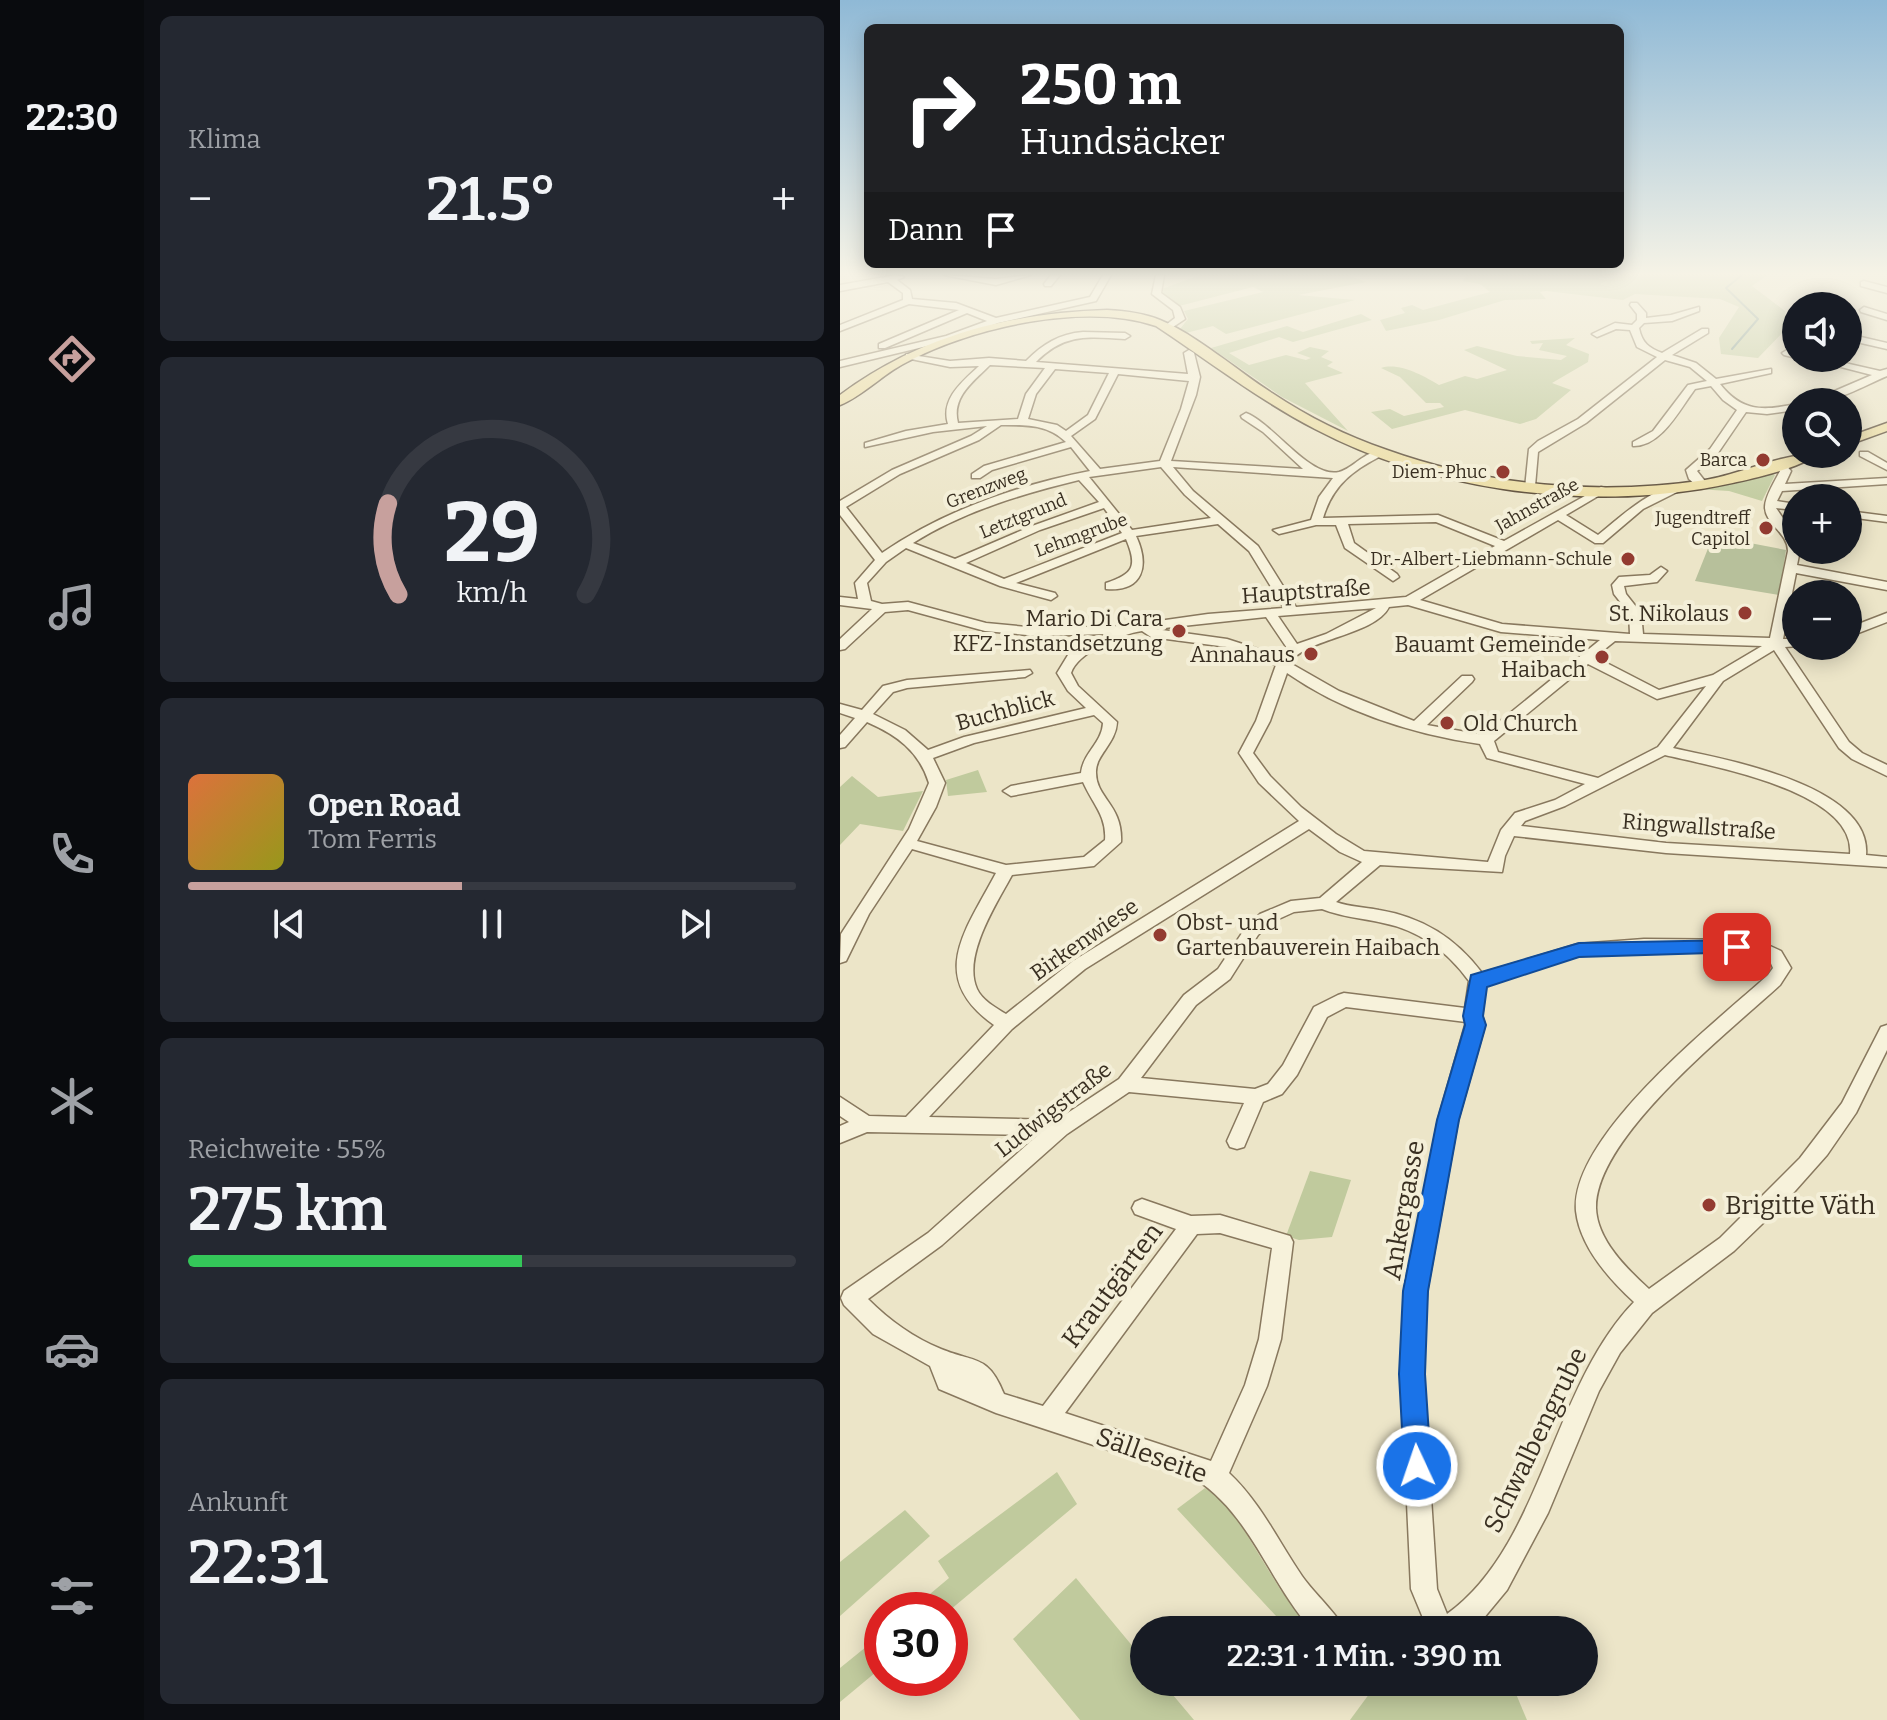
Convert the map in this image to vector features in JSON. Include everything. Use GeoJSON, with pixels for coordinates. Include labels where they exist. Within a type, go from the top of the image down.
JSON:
{"type":"FeatureCollection","features":[{"type":"Feature","properties":{"kind":"main road"},"geometry":{"type":"LineString","coordinates":[[1208,355],[1318,425],[1379,453],[1449,473],[1529,486],[1601,490],[1702,485],[1780,465]]}},
{"type":"Feature","properties":{"kind":"main road"},"geometry":{"type":"LineString","coordinates":[[840,401],[909,356]]}},
{"type":"Feature","properties":{"kind":"main road"},"geometry":{"type":"LineString","coordinates":[[1862,436],[1887,427]]}},
{"type":"Feature","properties":{"kind":"street"},"geometry":{"type":"LineString","coordinates":[[840,364],[867,355]]}},
{"type":"Feature","properties":{"kind":"street"},"geometry":{"type":"LineString","coordinates":[[1028,364],[1036,355]]}},
{"type":"Feature","properties":{"kind":"street"},"geometry":{"type":"LineString","coordinates":[[1190,355],[1195,372],[1190,398],[1164,464],[1219,520],[1254,549],[1292,611]]}},
{"type":"Feature","properties":{"kind":"street"},"geometry":{"type":"LineString","coordinates":[[909,356],[950,364],[989,361],[1195,372],[1217,361]]}},
{"type":"Feature","properties":{"kind":"street"},"geometry":{"type":"LineString","coordinates":[[1529,486],[1533,451],[1582,421],[1664,356],[1697,366],[1725,398],[1743,409],[1782,407]]}},
{"type":"Feature","properties":{"kind":"street"},"geometry":{"type":"LineString","coordinates":[[954,427],[949,410],[954,398],[989,361]]}},
{"type":"Feature","properties":{"kind":"street"},"geometry":{"type":"LineString","coordinates":[[1023,420],[1031,394],[1052,366]]}},
{"type":"Feature","properties":{"kind":"street"},"geometry":{"type":"LineString","coordinates":[[1862,368],[1885,373]]}},
{"type":"Feature","properties":{"kind":"street"},"geometry":{"type":"LineString","coordinates":[[976,476],[988,468],[1068,440],[1090,421],[1115,370]]}},
{"type":"Feature","properties":{"kind":"street"},"geometry":{"type":"LineString","coordinates":[[1637,444],[1657,433],[1692,387],[1768,371]]}},
{"type":"Feature","properties":{"kind":"street"},"geometry":{"type":"LineString","coordinates":[[1848,388],[1885,373]]}},
{"type":"Feature","properties":{"kind":"street"},"geometry":{"type":"LineString","coordinates":[[1702,485],[1693,477],[1691,470],[1714,451],[1743,409]]}},
{"type":"Feature","properties":{"kind":"street"},"geometry":{"type":"LineString","coordinates":[[1246,416],[1267,430],[1314,473]]}},
{"type":"Feature","properties":{"kind":"street"},"geometry":{"type":"LineString","coordinates":[[869,445],[896,434],[1023,420],[1056,428],[1096,471]]}},
{"type":"Feature","properties":{"kind":"street"},"geometry":{"type":"LineString","coordinates":[[881,560],[840,506],[896,472],[975,438],[997,424]]}},
{"type":"Feature","properties":{"kind":"street"},"geometry":{"type":"LineString","coordinates":[[1316,522],[1322,500],[1339,475],[1379,453]]}},
{"type":"Feature","properties":{"kind":"street"},"geometry":{"type":"LineString","coordinates":[[1864,454],[1887,467]]}},
{"type":"Feature","properties":{"kind":"street","name":"Grenzweg"},"geometry":{"type":"LineString","coordinates":[[865,603],[861,583],[867,572],[904,543],[982,507],[1081,475],[1164,464],[1339,475]]}},
{"type":"Feature","properties":{"kind":"street"},"geometry":{"type":"LineString","coordinates":[[1780,465],[1786,471],[1770,504],[1771,512],[1794,542],[1776,643],[1844,745],[1857,756],[1887,771]]}},
{"type":"Feature","properties":{"kind":"street"},"geometry":{"type":"LineString","coordinates":[[1081,475],[1136,544],[1139,568],[1124,584],[1110,586]]}},
{"type":"Feature","properties":{"kind":"street"},"geometry":{"type":"LineString","coordinates":[[1779,488],[1887,481]]}},
{"type":"Feature","properties":{"kind":"street"},"geometry":{"type":"LineString","coordinates":[[1557,514],[1599,540],[1639,507],[1677,488]]}},
{"type":"Feature","properties":{"kind":"street","name":"Jahnstraße"},"geometry":{"type":"LineString","coordinates":[[1409,601],[1601,490]]}},
{"type":"Feature","properties":{"kind":"street","name":"Letztgrund"},"geometry":{"type":"LineString","coordinates":[[954,564],[1036,528],[1106,503]]}},
{"type":"Feature","properties":{"kind":"street"},"geometry":{"type":"LineString","coordinates":[[1770,504],[1782,505]]}},
{"type":"Feature","properties":{"kind":"street"},"geometry":{"type":"LineString","coordinates":[[1862,516],[1887,519]]}},
{"type":"Feature","properties":{"kind":"street"},"geometry":{"type":"LineString","coordinates":[[1279,530],[1316,522],[1438,518],[1502,545]]}},
{"type":"Feature","properties":{"kind":"street","name":"Lehmgrube"},"geometry":{"type":"LineString","coordinates":[[1004,583],[1129,534],[1219,520]]}},
{"type":"Feature","properties":{"kind":"street"},"geometry":{"type":"LineString","coordinates":[[1341,521],[1349,545],[1393,577]]}},
{"type":"Feature","properties":{"kind":"street"},"geometry":{"type":"LineString","coordinates":[[904,543],[1004,583],[1051,596]]}},
{"type":"Feature","properties":{"kind":"street"},"geometry":{"type":"LineString","coordinates":[[1791,568],[1887,586]]}},
{"type":"Feature","properties":{"kind":"street"},"geometry":{"type":"LineString","coordinates":[[1637,637],[1635,613],[1620,594],[1618,585],[1623,580],[1653,579],[1661,571]]}},
{"type":"Feature","properties":{"kind":"street","name":"Hauptstraße"},"geometry":{"type":"LineString","coordinates":[[840,601],[881,608],[908,606],[985,627],[1038,632],[1123,630],[1409,601],[1501,628],[1612,637],[1782,643]]}},
{"type":"Feature","properties":{"kind":"street"},"geometry":{"type":"LineString","coordinates":[[1382,605],[1383,608],[1377,613],[1331,637],[1294,649],[1284,664],[1263,721],[1246,753],[1256,771],[1309,822],[1356,855],[1374,861],[1389,859],[1496,868],[1497,856],[1509,830],[1520,817],[1560,803],[1663,750],[1718,678]]}},
{"type":"Feature","properties":{"kind":"street"},"geometry":{"type":"LineString","coordinates":[[840,646],[881,608]]}},
{"type":"Feature","properties":{"kind":"street"},"geometry":{"type":"LineString","coordinates":[[1270,614],[1294,649]]}},
{"type":"Feature","properties":{"kind":"street"},"geometry":{"type":"LineString","coordinates":[[1862,627],[1887,617]]}},
{"type":"Feature","properties":{"kind":"street"},"geometry":{"type":"LineString","coordinates":[[1144,626],[1151,633],[1203,638],[1270,657],[1284,664],[1292,673],[1371,714],[1441,735],[1486,740],[1612,637]]}},
{"type":"Feature","properties":{"kind":"street"},"geometry":{"type":"LineString","coordinates":[[907,843],[1006,870],[1088,862],[1113,842],[1114,824],[1088,776],[1088,765],[1111,733],[1110,722],[1066,679],[1065,668],[1076,654],[1114,638],[1123,630]]}},
{"type":"Feature","properties":{"kind":"street"},"geometry":{"type":"LineString","coordinates":[[1585,657],[1657,695],[1718,678],[1776,643]]}},
{"type":"Feature","properties":{"kind":"street"},"geometry":{"type":"LineString","coordinates":[[840,744],[868,716],[888,689],[907,684],[1025,673]]}},
{"type":"Feature","properties":{"kind":"street"},"geometry":{"type":"LineString","coordinates":[[1416,727],[1467,679]]}},
{"type":"Feature","properties":{"kind":"street"},"geometry":{"type":"LineString","coordinates":[[840,708],[887,725],[927,755],[937,783],[924,817],[873,889],[846,939],[840,957]]}},
{"type":"Feature","properties":{"kind":"street","name":"Buchblick"},"geometry":{"type":"LineString","coordinates":[[927,755],[969,740],[1095,710]]}},
{"type":"Feature","properties":{"kind":"street"},"geometry":{"type":"LineString","coordinates":[[1486,740],[1492,755],[1600,783]]}},
{"type":"Feature","properties":{"kind":"street"},"geometry":{"type":"LineString","coordinates":[[1663,750],[1784,782],[1819,798],[1841,816],[1859,841],[1858,859]]}},
{"type":"Feature","properties":{"kind":"street"},"geometry":{"type":"LineString","coordinates":[[1011,791],[1088,776]]}},
{"type":"Feature","properties":{"kind":"street","name":"Birkenwiese"},"geometry":{"type":"LineString","coordinates":[[910,1125],[1006,1024],[1079,965],[1309,822]]}},
{"type":"Feature","properties":{"kind":"street","name":"Ringwallstraße"},"geometry":{"type":"LineString","coordinates":[[1509,830],[1666,848],[1887,862]]}},
{"type":"Feature","properties":{"kind":"street"},"geometry":{"type":"LineString","coordinates":[[1324,903],[1374,861]]}},
{"type":"Feature","properties":{"kind":"street"},"geometry":{"type":"LineString","coordinates":[[1006,870],[974,935],[966,964],[968,990],[982,1007],[1006,1024]]}},
{"type":"Feature","properties":{"kind":"street"},"geometry":{"type":"LineString","coordinates":[[1324,903],[1350,912],[1413,924],[1435,935],[1468,966],[1478,980],[1579,950],[1757,946],[1780,953],[1782,968],[1774,980],[1651,1093],[1617,1132],[1591,1173],[1586,1208],[1599,1243],[1625,1282],[1649,1302]]}},
{"type":"Feature","properties":{"kind":"street","name":"Ludwigstraße"},"geometry":{"type":"LineString","coordinates":[[852,1298],[935,1239],[1060,1128],[1126,1084],[1190,1000],[1224,974],[1252,931],[1266,918],[1291,907],[1324,903]]}},
{"type":"Feature","properties":{"kind":"street","name":"Ankergasse"},"geometry":{"type":"LineString","coordinates":[[1440,1616],[1424,1589],[1412,1374],[1416,1291],[1448,1120],[1476,1025],[1473,1016],[1478,980]]}},
{"type":"Feature","properties":{"kind":"street"},"geometry":{"type":"LineString","coordinates":[[1126,1084],[1256,1097],[1275,1089],[1290,1070],[1320,1012],[1344,1000],[1473,1016]]}},
{"type":"Feature","properties":{"kind":"street","name":"Schwalbengrube"},"geometry":{"type":"LineString","coordinates":[[1460,1616],[1493,1587],[1538,1507],[1579,1406],[1602,1364],[1649,1302],[1735,1237],[1811,1157],[1843,1118],[1887,1032]]}},
{"type":"Feature","properties":{"kind":"street"},"geometry":{"type":"LineString","coordinates":[[1237,1141],[1256,1097]]}},
{"type":"Feature","properties":{"kind":"street"},"geometry":{"type":"LineString","coordinates":[[840,1105],[865,1124],[881,1127],[1060,1128]]}},
{"type":"Feature","properties":{"kind":"street"},"geometry":{"type":"LineString","coordinates":[[840,1135],[865,1124]]}},
{"type":"Feature","properties":{"kind":"street"},"geometry":{"type":"LineString","coordinates":[[1142,1208],[1191,1225]]}},
{"type":"Feature","properties":{"kind":"street","name":"Krautgärten"},"geometry":{"type":"LineString","coordinates":[[1047,1419],[1191,1225],[1220,1224],[1283,1242],[1270,1339],[1260,1374],[1216,1476]]}},
{"type":"Feature","properties":{"kind":"street","name":"Sälleseite"},"geometry":{"type":"LineString","coordinates":[[852,1298],[881,1327],[938,1359],[947,1381],[996,1402],[1200,1468],[1216,1476],[1243,1501],[1296,1592],[1316,1616]]}},
{"type":"Feature","properties":{"kind":"green space"},"geometry":{"type":"Polygon","coordinates":[[[1222,355],[1233,355],[1249,365],[1285,355],[1306,360],[1311,358],[1303,355],[1323,355],[1321,357],[1333,362],[1327,366],[1343,373],[1305,383],[1348,431],[1282,397],[1222,355]]]}},
{"type":"Feature","properties":{"kind":"green space"},"geometry":{"type":"Polygon","coordinates":[[[1475,355],[1561,360],[1567,356],[1564,355],[1589,355],[1588,362],[1552,383],[1571,390],[1536,419],[1520,424],[1465,410],[1392,429],[1371,412],[1390,409],[1404,416],[1444,407],[1440,403],[1426,403],[1400,377],[1381,368],[1403,368],[1439,385],[1465,376],[1477,379],[1507,370],[1475,355]]]}},
{"type":"Feature","properties":{"kind":"green space"},"geometry":{"type":"Polygon","coordinates":[[[1768,472],[1775,475],[1762,501],[1729,491],[1696,489],[1745,480],[1768,472]]]}},
{"type":"Feature","properties":{"kind":"green space"},"geometry":{"type":"Polygon","coordinates":[[[1713,536],[1782,549],[1784,564],[1779,595],[1695,581],[1713,536]]]}},
{"type":"Feature","properties":{"kind":"green space"},"geometry":{"type":"Polygon","coordinates":[[[978,770],[987,792],[948,796],[946,780],[978,770]]]}},
{"type":"Feature","properties":{"kind":"green space"},"geometry":{"type":"Polygon","coordinates":[[[852,776],[878,797],[923,791],[903,831],[860,824],[840,845],[840,787],[852,776]]]}},
{"type":"Feature","properties":{"kind":"green space"},"geometry":{"type":"Polygon","coordinates":[[[1310,1171],[1351,1180],[1332,1237],[1299,1240],[1286,1236],[1310,1171]]]}},
{"type":"Feature","properties":{"kind":"green space"},"geometry":{"type":"Polygon","coordinates":[[[1057,1472],[1077,1504],[968,1595],[968,1592],[932,1592],[949,1578],[938,1561],[1057,1472]]]}},
{"type":"Feature","properties":{"kind":"green space"},"geometry":{"type":"Polygon","coordinates":[[[1205,1488],[1230,1507],[1280,1589],[1300,1616],[1276,1616],[1177,1509],[1205,1488]]]}},
{"type":"Feature","properties":{"kind":"green space"},"geometry":{"type":"Polygon","coordinates":[[[905,1510],[930,1536],[840,1616],[840,1562],[905,1510]]]}},
{"type":"Feature","properties":{"kind":"green space"},"geometry":{"type":"Polygon","coordinates":[[[1076,1578],[1130,1643],[1130,1696],[1174,1696],[1194,1720],[1080,1720],[1013,1639],[1076,1578]]]}},
{"type":"Feature","properties":{"kind":"green space"},"geometry":{"type":"Polygon","coordinates":[[[864,1649],[864,1682],[840,1702],[840,1668],[864,1649]]]}},
{"type":"Feature","properties":{"kind":"green space"},"geometry":{"type":"Polygon","coordinates":[[[1368,1696],[1517,1696],[1527,1720],[1350,1720],[1368,1696]]]}},
{"type":"Feature","properties":{"kind":"place","name":"Barca"},"geometry":{"type":"Point","coordinates":[1763,460]}},
{"type":"Feature","properties":{"kind":"place","name":"Diem-Phuc"},"geometry":{"type":"Point","coordinates":[1503,472]}},
{"type":"Feature","properties":{"kind":"place","name":"Jugendtreff Capitol"},"geometry":{"type":"Point","coordinates":[1766,528]}},
{"type":"Feature","properties":{"kind":"place","name":"Dr.-Albert-Liebmann-Schule"},"geometry":{"type":"Point","coordinates":[1628,559]}},
{"type":"Feature","properties":{"kind":"place","name":"St. Nikolaus"},"geometry":{"type":"Point","coordinates":[1745,613]}},
{"type":"Feature","properties":{"kind":"place","name":"Mario Di Cara KFZ-Instandsetzung"},"geometry":{"type":"Point","coordinates":[1179,631]}},
{"type":"Feature","properties":{"kind":"place","name":"Annahaus"},"geometry":{"type":"Point","coordinates":[1311,654]}},
{"type":"Feature","properties":{"kind":"place","name":"Bauamt Gemeinde Haibach"},"geometry":{"type":"Point","coordinates":[1602,657]}},
{"type":"Feature","properties":{"kind":"place","name":"Old Church"},"geometry":{"type":"Point","coordinates":[1447,723]}},
{"type":"Feature","properties":{"kind":"place","name":"Obst- und Gartenbauverein Haibach"},"geometry":{"type":"Point","coordinates":[1160,935]}},
{"type":"Feature","properties":{"kind":"place","name":"Brigitte Väth"},"geometry":{"type":"Point","coordinates":[1709,1205]}},
{"type":"Feature","properties":{"kind":"route"},"geometry":{"type":"LineString","coordinates":[[1417,1466],[1412,1374],[1416,1291],[1448,1120],[1476,1025],[1473,1016],[1478,980],[1579,950],[1737,947]]}}]}
